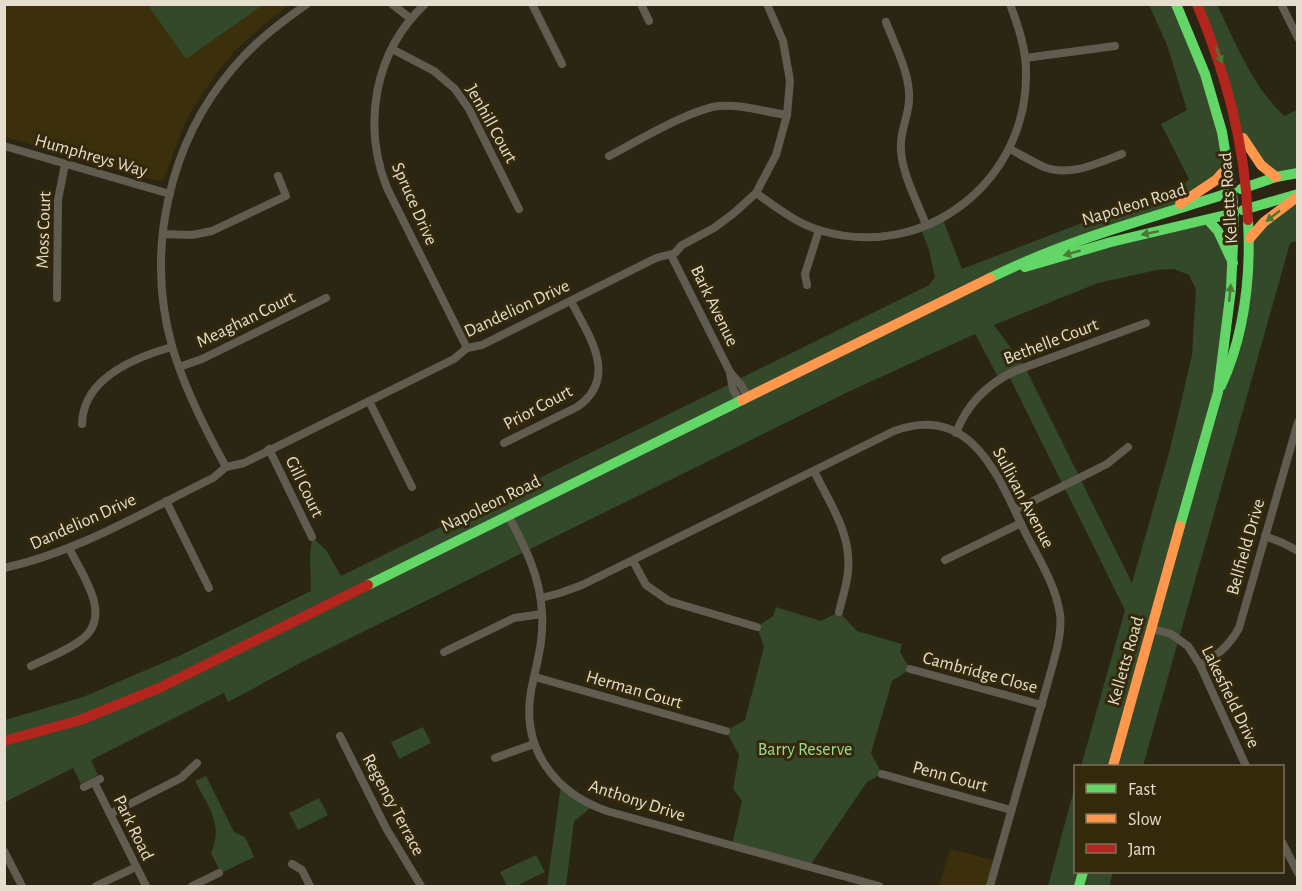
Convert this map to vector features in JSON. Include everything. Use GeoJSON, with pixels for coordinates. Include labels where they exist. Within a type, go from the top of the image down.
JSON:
{"type":"FeatureCollection","features":[{"type":"Feature","properties":{"kind":"main road","name":"Kelletts Road"},"geometry":{"type":"LineString","coordinates":[[1176,4],[1194,43],[1218,114],[1232,192],[1233,264],[1218,392]]}},
{"type":"Feature","properties":{"kind":"main road","name":"Kelletts Road"},"geometry":{"type":"LineString","coordinates":[[1113,765],[1218,392],[1235,351],[1248,280],[1250,207],[1241,135],[1221,62],[1197,4]]}},
{"type":"Feature","properties":{"kind":"main road"},"geometry":{"type":"LineString","coordinates":[[1241,135],[1263,169],[1276,177]]}},
{"type":"Feature","properties":{"kind":"main road"},"geometry":{"type":"LineString","coordinates":[[1173,209],[1216,180],[1228,167]]}},
{"type":"Feature","properties":{"kind":"main road","name":"Napoleon Road"},"geometry":{"type":"LineString","coordinates":[[4,741],[80,720],[151,691],[538,499],[1059,246],[1276,177],[1298,173]]}},
{"type":"Feature","properties":{"kind":"main road"},"geometry":{"type":"LineString","coordinates":[[1250,238],[1264,222],[1298,195]]}},
{"type":"Feature","properties":{"kind":"main road","name":"Napoleon Road"},"geometry":{"type":"LineString","coordinates":[[986,281],[1111,242],[1208,220],[1298,195]]}},
{"type":"Feature","properties":{"kind":"main road"},"geometry":{"type":"LineString","coordinates":[[1208,220],[1218,231],[1233,264]]}},
{"type":"Feature","properties":{"kind":"street"},"geometry":{"type":"LineString","coordinates":[[226,467],[197,410],[172,347],[163,297],[163,234],[170,194],[188,138],[217,89],[258,42],[307,4]]}},
{"type":"Feature","properties":{"kind":"street"},"geometry":{"type":"LineString","coordinates":[[392,4],[411,19]]}},
{"type":"Feature","properties":{"kind":"street","name":"Spruce Drive"},"geometry":{"type":"LineString","coordinates":[[425,4],[411,19],[392,49],[380,80],[374,111],[375,146],[393,200],[466,348]]}},
{"type":"Feature","properties":{"kind":"street"},"geometry":{"type":"LineString","coordinates":[[532,4],[562,64]]}},
{"type":"Feature","properties":{"kind":"street"},"geometry":{"type":"LineString","coordinates":[[641,4],[649,21]]}},
{"type":"Feature","properties":{"kind":"street","name":"Dandelion Drive"},"geometry":{"type":"LineString","coordinates":[[4,568],[27,563],[69,548],[217,476],[226,467],[239,465],[454,359],[466,348],[482,345],[656,258],[672,255],[682,245],[724,221],[756,193],[780,144],[787,115],[790,81],[786,56],[777,26],[766,4]]}},
{"type":"Feature","properties":{"kind":"street"},"geometry":{"type":"LineString","coordinates":[[756,193],[786,214],[819,230],[842,235],[866,237],[893,235],[926,225],[953,212],[974,195],[995,172],[1010,149],[1019,125],[1024,103],[1025,58],[1010,4]]}},
{"type":"Feature","properties":{"kind":"street"},"geometry":{"type":"LineString","coordinates":[[1281,4],[1294,23],[1298,38]]}},
{"type":"Feature","properties":{"kind":"street"},"geometry":{"type":"LineString","coordinates":[[886,22],[909,91],[901,140],[902,160],[926,225]]}},
{"type":"Feature","properties":{"kind":"street"},"geometry":{"type":"LineString","coordinates":[[1025,58],[1115,46]]}},
{"type":"Feature","properties":{"kind":"street","name":"Jenhill Court"},"geometry":{"type":"LineString","coordinates":[[392,49],[434,71],[455,89],[469,109],[519,209]]}},
{"type":"Feature","properties":{"kind":"street"},"geometry":{"type":"LineString","coordinates":[[609,156],[695,113],[713,107],[736,107],[787,115]]}},
{"type":"Feature","properties":{"kind":"street","name":"Humphreys Way"},"geometry":{"type":"LineString","coordinates":[[4,146],[170,194]]}},
{"type":"Feature","properties":{"kind":"street"},"geometry":{"type":"LineString","coordinates":[[1010,149],[1044,167],[1063,171],[1083,168],[1122,154]]}},
{"type":"Feature","properties":{"kind":"street","name":"Moss Court"},"geometry":{"type":"LineString","coordinates":[[57,298],[58,200],[65,164]]}},
{"type":"Feature","properties":{"kind":"street"},"geometry":{"type":"LineString","coordinates":[[163,234],[202,233],[222,228],[241,219],[286,196],[278,176]]}},
{"type":"Feature","properties":{"kind":"street"},"geometry":{"type":"LineString","coordinates":[[807,285],[805,274],[819,230]]}},
{"type":"Feature","properties":{"kind":"street","name":"Bark Avenue"},"geometry":{"type":"LineString","coordinates":[[672,255],[730,372],[741,385],[744,400]]}},
{"type":"Feature","properties":{"kind":"street","name":"Meaghan Court"},"geometry":{"type":"LineString","coordinates":[[180,367],[202,359],[326,298]]}},
{"type":"Feature","properties":{"kind":"street","name":"Prior Court"},"geometry":{"type":"LineString","coordinates":[[504,443],[576,407],[587,399],[594,389],[598,377],[597,356],[571,301]]}},
{"type":"Feature","properties":{"kind":"street","name":"Bethelle Court"},"geometry":{"type":"LineString","coordinates":[[956,433],[973,401],[998,379],[1146,323]]}},
{"type":"Feature","properties":{"kind":"street"},"geometry":{"type":"LineString","coordinates":[[82,424],[89,398],[118,369],[147,354],[172,347]]}},
{"type":"Feature","properties":{"kind":"street"},"geometry":{"type":"LineString","coordinates":[[369,401],[412,487]]}},
{"type":"Feature","properties":{"kind":"street","name":"Bellfield Drive"},"geometry":{"type":"LineString","coordinates":[[1200,665],[1228,646],[1239,628],[1298,422]]}},
{"type":"Feature","properties":{"kind":"street","name":"Sullivan Avenue"},"geometry":{"type":"LineString","coordinates":[[541,598],[571,590],[633,561],[901,429],[931,426],[956,433],[975,445],[986,457],[1015,510],[1054,590],[1060,617],[1059,640],[990,886]]}},
{"type":"Feature","properties":{"kind":"street"},"geometry":{"type":"LineString","coordinates":[[1015,510],[1107,464],[1128,447]]}},
{"type":"Feature","properties":{"kind":"street","name":"Gill Court"},"geometry":{"type":"LineString","coordinates":[[269,449],[312,537]]}},
{"type":"Feature","properties":{"kind":"street"},"geometry":{"type":"LineString","coordinates":[[814,471],[840,524],[847,546],[848,571],[839,612]]}},
{"type":"Feature","properties":{"kind":"street"},"geometry":{"type":"LineString","coordinates":[[166,501],[209,588]]}},
{"type":"Feature","properties":{"kind":"street","name":"Anthony Drive"},"geometry":{"type":"LineString","coordinates":[[508,515],[530,560],[541,598],[542,643],[529,709],[534,744],[556,780],[572,794],[590,805],[879,886]]}},
{"type":"Feature","properties":{"kind":"street"},"geometry":{"type":"LineString","coordinates":[[945,560],[1021,523]]}},
{"type":"Feature","properties":{"kind":"street"},"geometry":{"type":"LineString","coordinates":[[1265,536],[1298,551]]}},
{"type":"Feature","properties":{"kind":"street"},"geometry":{"type":"LineString","coordinates":[[31,666],[81,641],[96,620],[93,597],[69,548]]}},
{"type":"Feature","properties":{"kind":"street"},"geometry":{"type":"LineString","coordinates":[[633,561],[646,585],[669,601],[757,627]]}},
{"type":"Feature","properties":{"kind":"street"},"geometry":{"type":"LineString","coordinates":[[444,652],[514,618],[542,614]]}},
{"type":"Feature","properties":{"kind":"street","name":"Lakesfield Drive"},"geometry":{"type":"LineString","coordinates":[[1152,628],[1171,634],[1183,641],[1200,665],[1246,765]]}},
{"type":"Feature","properties":{"kind":"street","name":"Cambridge Close"},"geometry":{"type":"LineString","coordinates":[[910,669],[1042,705]]}},
{"type":"Feature","properties":{"kind":"street","name":"Herman Court"},"geometry":{"type":"LineString","coordinates":[[535,677],[726,731]]}},
{"type":"Feature","properties":{"kind":"street","name":"Regency Terrace"},"geometry":{"type":"LineString","coordinates":[[340,736],[386,828],[421,886]]}},
{"type":"Feature","properties":{"kind":"street"},"geometry":{"type":"LineString","coordinates":[[495,758],[534,744]]}},
{"type":"Feature","properties":{"kind":"street"},"geometry":{"type":"LineString","coordinates":[[110,814],[181,778],[197,763]]}},
{"type":"Feature","properties":{"kind":"street","name":"Penn Court"},"geometry":{"type":"LineString","coordinates":[[882,774],[1011,810]]}},
{"type":"Feature","properties":{"kind":"street","name":"Park Road"},"geometry":{"type":"LineString","coordinates":[[84,787],[97,781],[110,814],[146,886]]}},
{"type":"Feature","properties":{"kind":"street"},"geometry":{"type":"LineString","coordinates":[[1284,846],[1298,873]]}},
{"type":"Feature","properties":{"kind":"street"},"geometry":{"type":"LineString","coordinates":[[4,851],[22,886]]}},
{"type":"Feature","properties":{"kind":"street"},"geometry":{"type":"LineString","coordinates":[[292,864],[302,870],[310,886]]}},
{"type":"Feature","properties":{"kind":"street"},"geometry":{"type":"LineString","coordinates":[[96,886],[136,867]]}},
{"type":"Feature","properties":{"kind":"street"},"geometry":{"type":"LineString","coordinates":[[192,886],[219,873]]}},
{"type":"Feature","properties":{"kind":"shaded area"},"geometry":{"type":"Polygon","coordinates":[[[4,5],[289,5],[257,30],[219,70],[184,125],[164,179],[158,181],[5,137],[4,5]]]}},
{"type":"Feature","properties":{"kind":"shaded area"},"geometry":{"type":"Polygon","coordinates":[[[950,849],[997,861],[990,886],[939,886],[950,849]]]}},
{"type":"Feature","properties":{"kind":"green space"},"geometry":{"type":"Polygon","coordinates":[[[148,5],[263,5],[186,59],[148,5]]]}},
{"type":"Feature","properties":{"kind":"green space"},"geometry":{"type":"Polygon","coordinates":[[[1149,5],[1176,5],[1187,28],[1228,167],[1173,209],[1075,240],[1043,261],[1208,220],[1233,264],[1227,374],[1250,238],[1297,196],[1297,241],[1290,243],[1143,765],[1081,765],[1125,610],[1008,374],[999,379],[975,334],[850,391],[304,661],[228,702],[224,693],[91,760],[98,775],[81,784],[73,768],[5,802],[5,720],[83,697],[181,655],[311,591],[312,537],[326,550],[341,576],[732,383],[740,402],[747,399],[737,380],[929,285],[935,277],[929,250],[920,227],[942,217],[962,269],[1108,213],[1179,189],[1189,179],[1161,124],[1187,110],[1167,45],[1149,5]],[[1174,269],[1157,270],[1098,283],[994,325],[1025,367],[1132,583],[1170,449],[1192,355],[1196,289],[1189,275],[1174,269]]]}},
{"type":"Feature","properties":{"kind":"green space"},"geometry":{"type":"Polygon","coordinates":[[[1197,5],[1217,5],[1262,91],[1284,116],[1297,110],[1297,173],[1276,177],[1241,135],[1197,5]]]}},
{"type":"Feature","properties":{"kind":"green space","name":"Barry Reserve"},"geometry":{"type":"Polygon","coordinates":[[[776,607],[821,621],[839,612],[857,631],[902,644],[900,652],[910,669],[892,681],[871,753],[882,774],[867,782],[809,867],[732,845],[742,801],[733,789],[739,755],[726,731],[745,720],[764,647],[757,627],[773,616],[776,607]]]}},
{"type":"Feature","properties":{"kind":"green space"},"geometry":{"type":"Polygon","coordinates":[[[423,727],[431,743],[399,759],[391,742],[423,727]]]}},
{"type":"Feature","properties":{"kind":"green space"},"geometry":{"type":"Polygon","coordinates":[[[206,776],[234,832],[245,837],[254,857],[221,873],[211,853],[216,833],[213,816],[195,781],[206,776]]]}},
{"type":"Feature","properties":{"kind":"green space"},"geometry":{"type":"Polygon","coordinates":[[[561,785],[593,806],[574,821],[566,886],[547,886],[561,785]]]}},
{"type":"Feature","properties":{"kind":"green space"},"geometry":{"type":"Polygon","coordinates":[[[1074,790],[1074,873],[1113,873],[1109,886],[1048,886],[1074,790]]]}},
{"type":"Feature","properties":{"kind":"green space"},"geometry":{"type":"Polygon","coordinates":[[[319,798],[328,815],[298,830],[289,813],[319,798]]]}},
{"type":"Feature","properties":{"kind":"green space"},"geometry":{"type":"Polygon","coordinates":[[[536,855],[545,872],[516,886],[507,886],[500,872],[536,855]]]}},
{"type":"Feature","properties":{"kind":"traffic: fast"},"geometry":{"type":"LineString","coordinates":[[1176,4],[1205,74],[1222,132],[1232,192],[1234,222],[1231,289],[1218,392],[1180,526]]}},
{"type":"Feature","properties":{"kind":"traffic: fast"},"geometry":{"type":"LineString","coordinates":[[1241,189],[1276,177],[1298,173]]}},
{"type":"Feature","properties":{"kind":"traffic: fast"},"geometry":{"type":"LineString","coordinates":[[990,278],[1079,241],[1232,192]]}},
{"type":"Feature","properties":{"kind":"traffic: fast"},"geometry":{"type":"LineString","coordinates":[[1243,210],[1298,194]]}},
{"type":"Feature","properties":{"kind":"traffic: fast"},"geometry":{"type":"LineString","coordinates":[[1025,267],[1111,242],[1234,213]]}},
{"type":"Feature","properties":{"kind":"traffic: fast"},"geometry":{"type":"LineString","coordinates":[[1208,220],[1218,231],[1233,263]]}},
{"type":"Feature","properties":{"kind":"traffic: fast"},"geometry":{"type":"LineString","coordinates":[[1221,386],[1236,346],[1245,304],[1248,220]]}},
{"type":"Feature","properties":{"kind":"traffic: fast"},"geometry":{"type":"LineString","coordinates":[[368,585],[742,400]]}},
{"type":"Feature","properties":{"kind":"traffic: fast"},"geometry":{"type":"LineString","coordinates":[[1079,886],[1083,873]]}},
{"type":"Feature","properties":{"kind":"traffic: slow"},"geometry":{"type":"LineString","coordinates":[[1243,138],[1261,165],[1276,177]]}},
{"type":"Feature","properties":{"kind":"traffic: slow"},"geometry":{"type":"LineString","coordinates":[[1180,204],[1216,180],[1228,167]]}},
{"type":"Feature","properties":{"kind":"traffic: slow"},"geometry":{"type":"LineString","coordinates":[[1250,238],[1264,222],[1297,197]]}},
{"type":"Feature","properties":{"kind":"traffic: slow"},"geometry":{"type":"LineString","coordinates":[[742,400],[990,278]]}},
{"type":"Feature","properties":{"kind":"traffic: slow"},"geometry":{"type":"LineString","coordinates":[[1113,765],[1180,526]]}},
{"type":"Feature","properties":{"kind":"traffic: jam"},"geometry":{"type":"LineString","coordinates":[[1197,4],[1217,56],[1232,109],[1243,164],[1248,220]]}},
{"type":"Feature","properties":{"kind":"traffic: jam"},"geometry":{"type":"LineString","coordinates":[[4,741],[80,720],[159,688],[368,585]]}}]}
